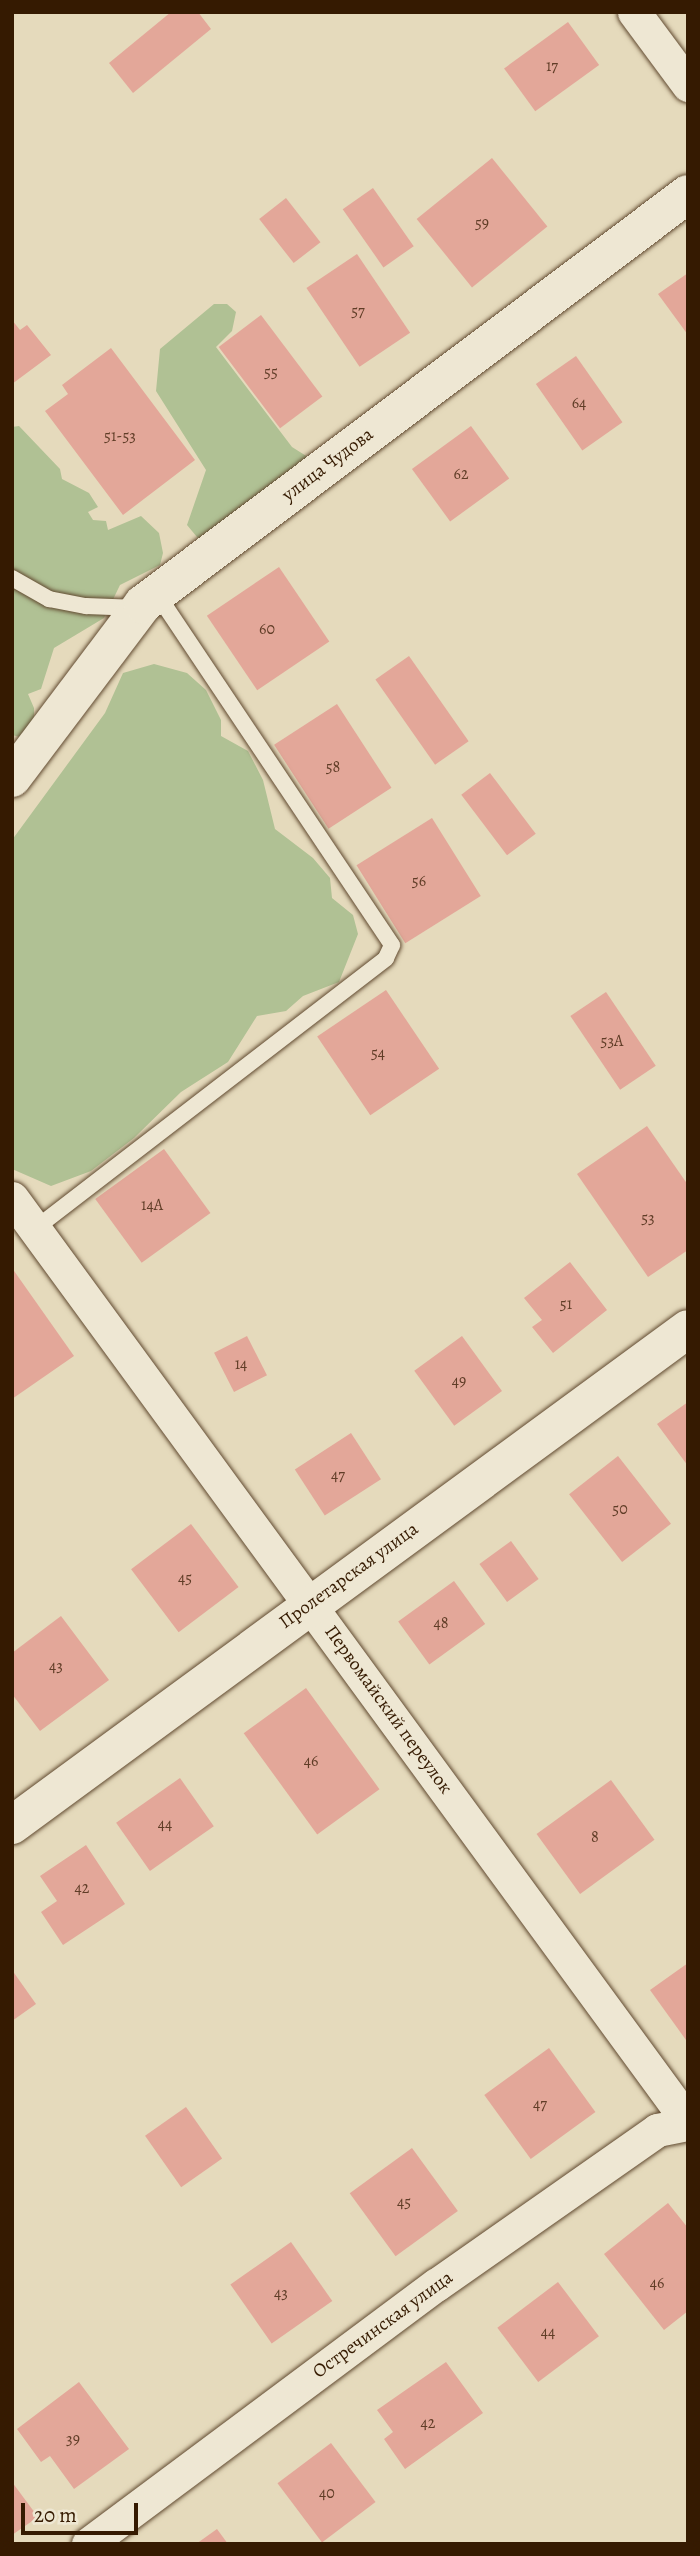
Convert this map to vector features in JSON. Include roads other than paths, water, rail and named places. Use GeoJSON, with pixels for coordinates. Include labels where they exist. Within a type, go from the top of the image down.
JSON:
{"type":"FeatureCollection","features":[{"type":"Feature","properties":{"kind":"street"},"geometry":{"type":"LineString","coordinates":[[634,12],[688,85]]}},
{"type":"Feature","properties":{"kind":"street","name":"улица Чудова"},"geometry":{"type":"LineString","coordinates":[[12,779],[149,601],[688,194]]}},
{"type":"Feature","properties":{"kind":"street","name":"Первомайский переулок"},"geometry":{"type":"LineString","coordinates":[[12,1198],[688,2123]]}},
{"type":"Feature","properties":{"kind":"street","name":"Пролетарская улица"},"geometry":{"type":"LineString","coordinates":[[12,1825],[688,1329]]}},
{"type":"Feature","properties":{"kind":"street","name":"Остречинская улица"},"geometry":{"type":"LineString","coordinates":[[88,2544],[436,2285],[657,2130],[688,2123]]}},
{"type":"Feature","properties":{"kind":"lane"},"geometry":{"type":"LineString","coordinates":[[12,578],[49,599],[86,606],[149,601],[392,945],[386,958],[36,1228]]}}]}
